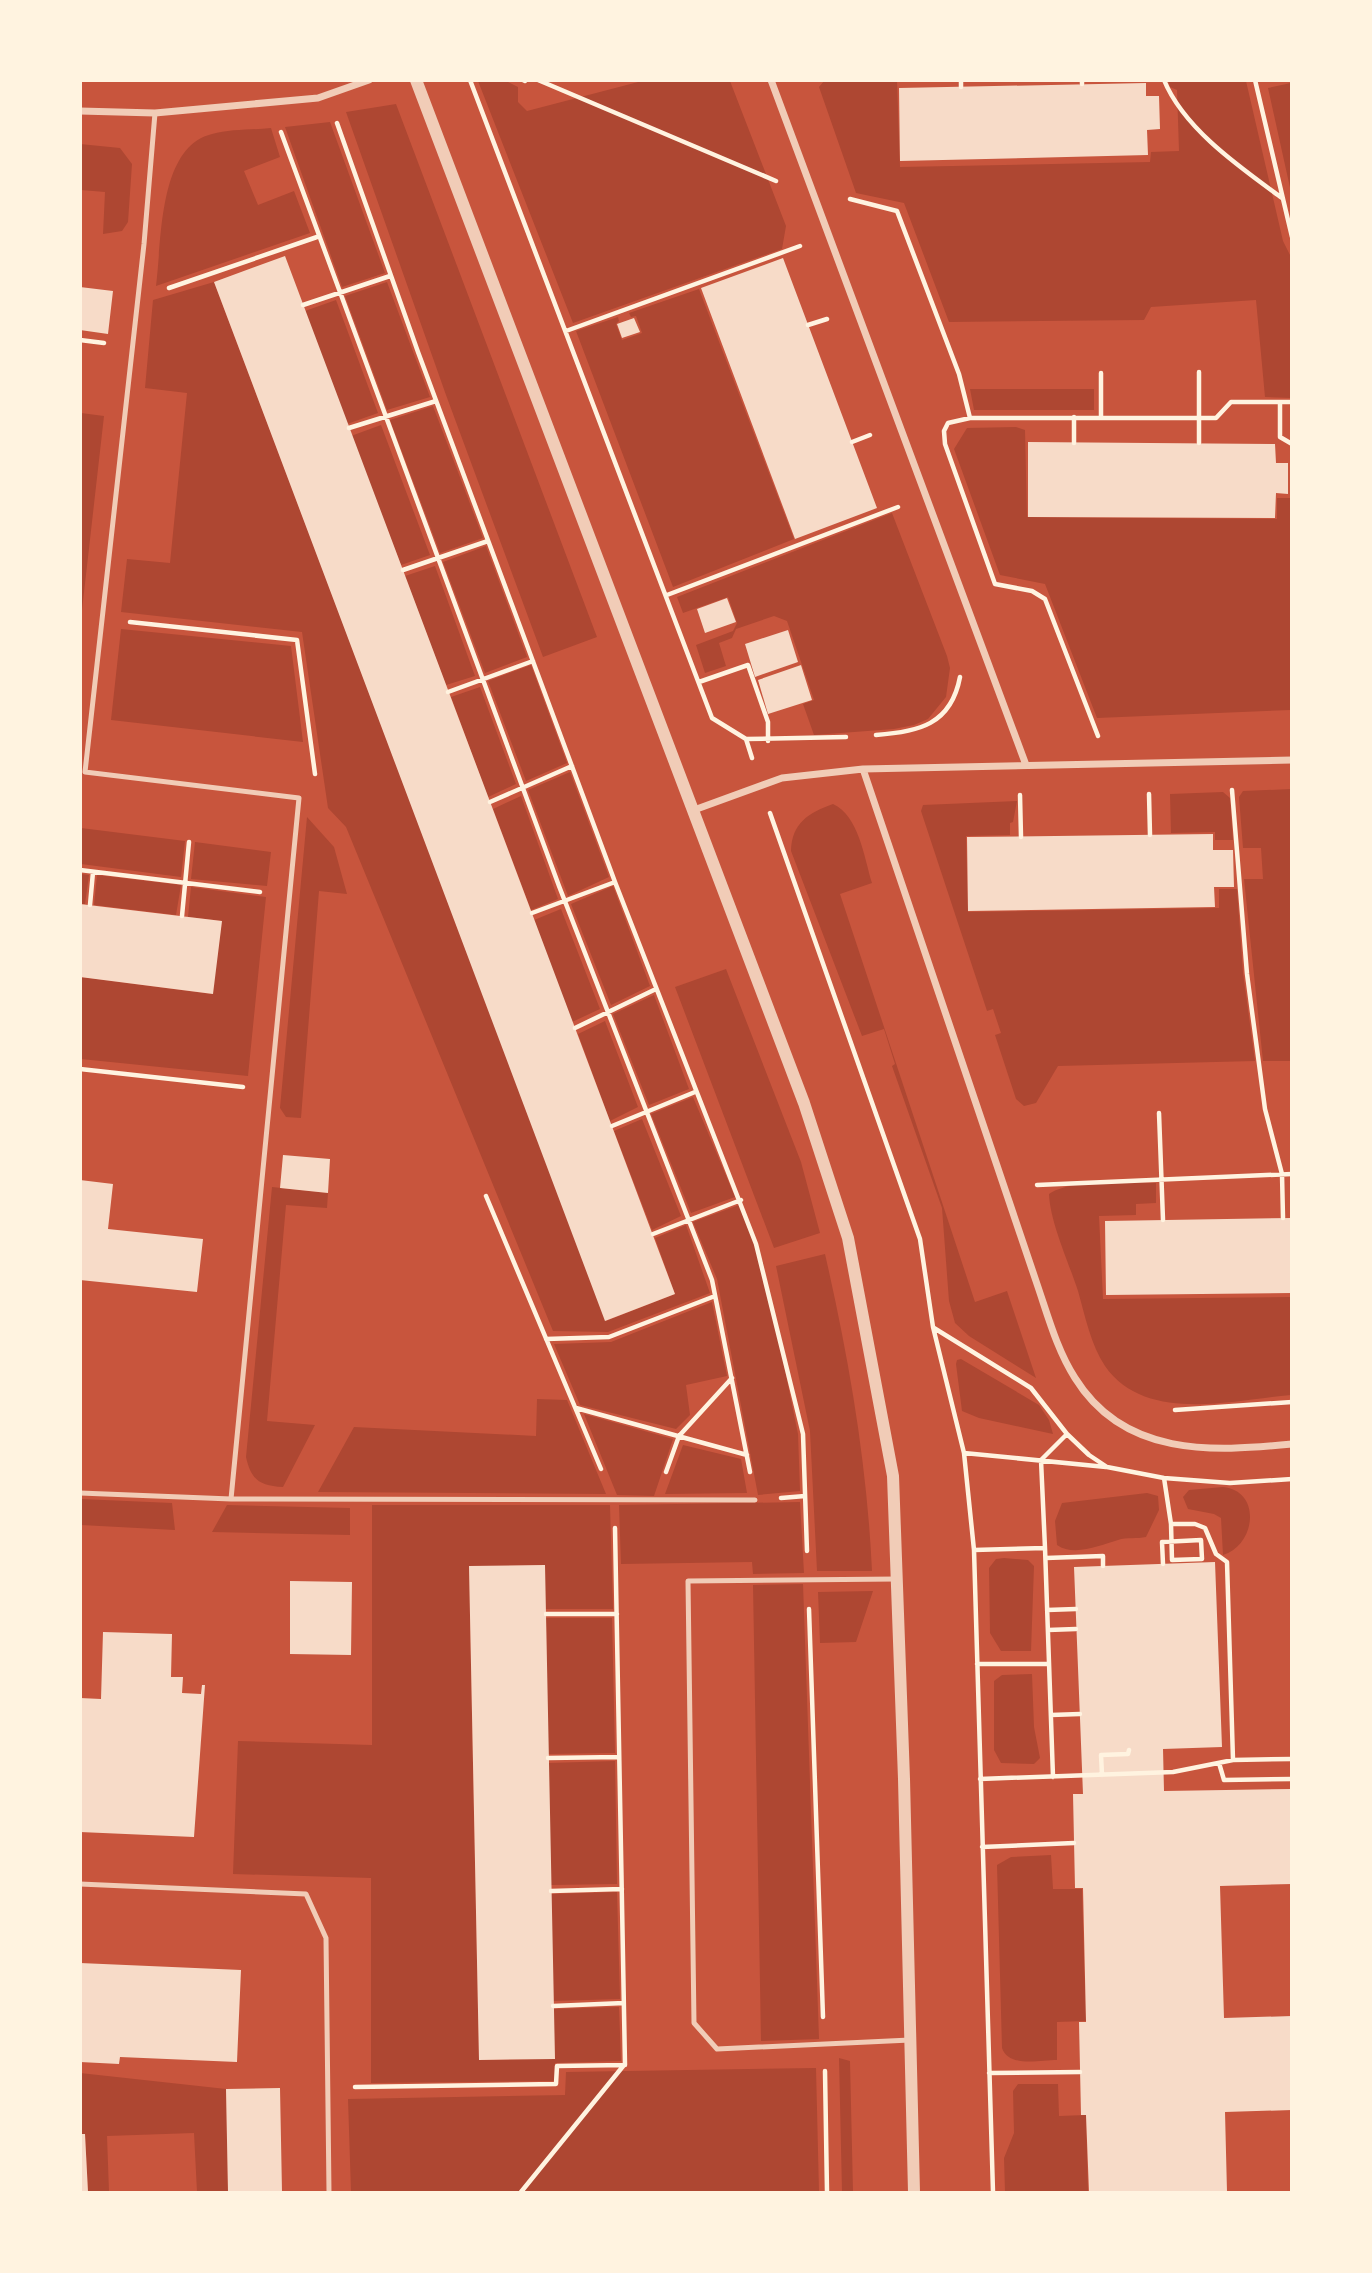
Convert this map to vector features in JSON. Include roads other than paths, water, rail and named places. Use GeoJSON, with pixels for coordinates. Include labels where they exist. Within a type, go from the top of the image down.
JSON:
{"type":"FeatureCollection","features":[{"type":"Feature","properties":{"kind":"street"},"geometry":{"type":"LineString","coordinates":[[80,111],[155,113],[328,96],[369,80]]}},
{"type":"Feature","properties":{"kind":"street"},"geometry":{"type":"LineString","coordinates":[[416,80],[804,1103],[848,1238],[874,1362],[893,1476],[914,2193]]}},
{"type":"Feature","properties":{"kind":"street"},"geometry":{"type":"LineString","coordinates":[[771,80],[1026,765]]}},
{"type":"Feature","properties":{"kind":"street"},"geometry":{"type":"LineString","coordinates":[[694,810],[782,778],[863,769],[1292,760]]}},
{"type":"Feature","properties":{"kind":"street"},"geometry":{"type":"LineString","coordinates":[[863,769],[1050,1322],[1075,1378],[1092,1402],[1128,1427],[1150,1438],[1206,1450],[1292,1444]]}},
{"type":"Feature","properties":{"kind":"lane"},"geometry":{"type":"LineString","coordinates":[[155,113],[144,244],[85,772],[299,798],[231,1499]]}},
{"type":"Feature","properties":{"kind":"lane"},"geometry":{"type":"LineString","coordinates":[[80,1493],[231,1499],[755,1500]]}},
{"type":"Feature","properties":{"kind":"lane"},"geometry":{"type":"LineString","coordinates":[[897,1579],[688,1581],[694,2023],[717,2049],[910,2040]]}},
{"type":"Feature","properties":{"kind":"lane"},"geometry":{"type":"LineString","coordinates":[[80,1884],[306,1894],[326,1938],[329,2193]]}}]}
